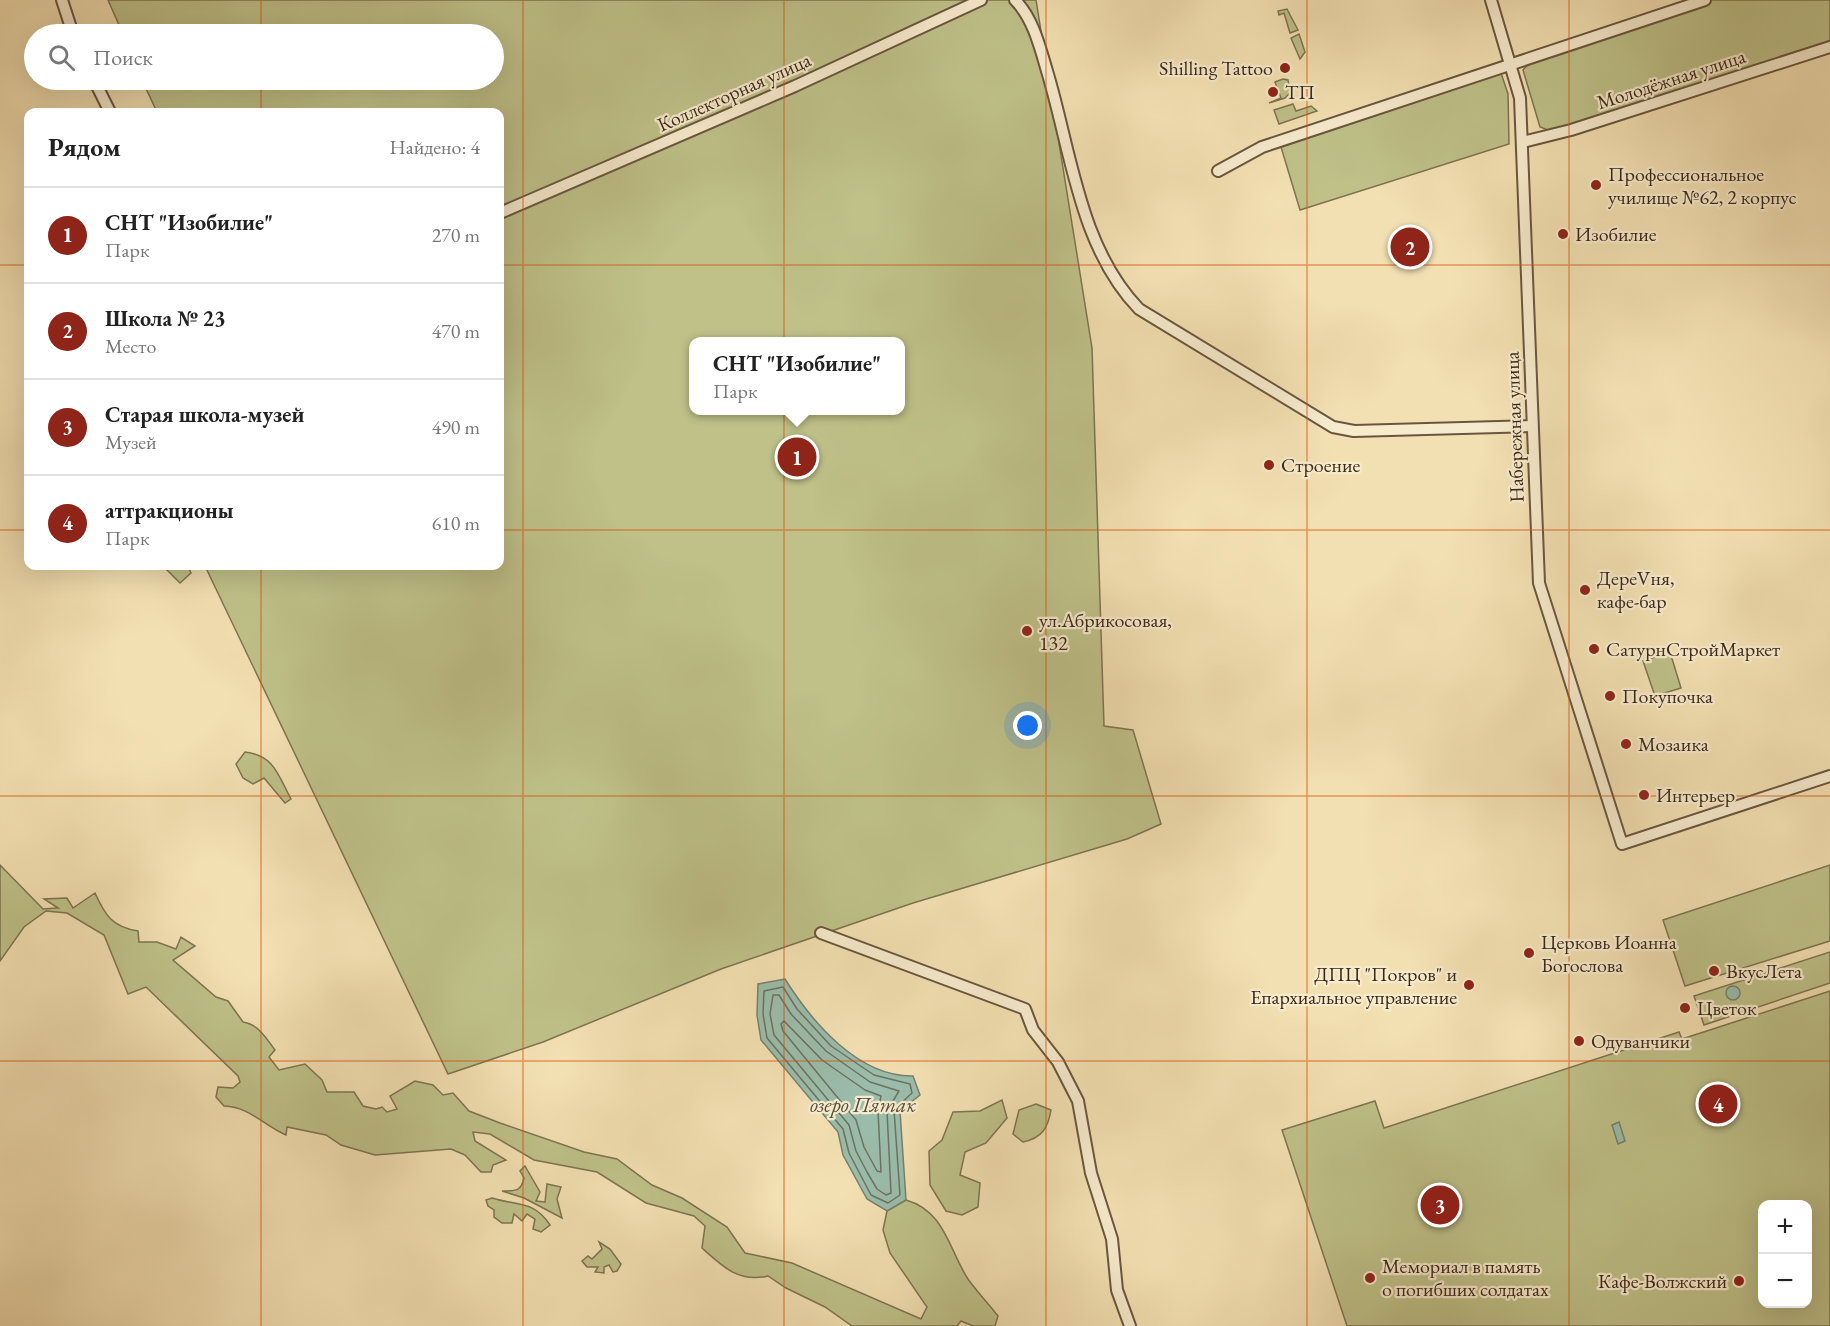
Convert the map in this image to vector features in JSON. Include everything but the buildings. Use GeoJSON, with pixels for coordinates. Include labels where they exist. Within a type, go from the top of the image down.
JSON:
{"type":"FeatureCollection","features":[{"type":"Feature","properties":{"kind":"street"},"geometry":{"type":"LineString","coordinates":[[62,0],[70,24]]}},
{"type":"Feature","properties":{"kind":"street","name":"Коллекторная улица"},"geometry":{"type":"LineString","coordinates":[[504,211],[795,86],[981,0]]}},
{"type":"Feature","properties":{"kind":"street","name":"Набережная улица"},"geometry":{"type":"LineString","coordinates":[[1491,0],[1512,63],[1520,98],[1539,583],[1622,844],[1830,776]]}},
{"type":"Feature","properties":{"kind":"street"},"geometry":{"type":"LineString","coordinates":[[1218,171],[1262,147],[1705,0]]}},
{"type":"Feature","properties":{"kind":"street"},"geometry":{"type":"LineString","coordinates":[[1017,1],[1030,21],[1042,54],[1085,211],[1113,276],[1123,292],[1139,309],[1333,427],[1354,431],[1532,426]]}},
{"type":"Feature","properties":{"kind":"street","name":"Молодёжная улица"},"geometry":{"type":"LineString","coordinates":[[1523,142],[1571,130],[1830,47]]}},
{"type":"Feature","properties":{"kind":"street"},"geometry":{"type":"LineString","coordinates":[[99,90],[108,108]]}},
{"type":"Feature","properties":{"kind":"street"},"geometry":{"type":"LineString","coordinates":[[821,933],[1025,1009],[1033,1030],[1058,1062],[1078,1101],[1091,1173],[1112,1239],[1118,1290],[1130,1326]]}},
{"type":"Feature","properties":{"kind":"green space"},"geometry":{"type":"Polygon","coordinates":[[[108,0],[1036,0],[1092,348],[1104,726],[1133,730],[1161,824],[1127,839],[913,903],[721,969],[543,1042],[448,1074],[207,570],[504,570],[504,108],[155,108],[147,90],[504,90],[504,24],[119,24],[108,0]]]}},
{"type":"Feature","properties":{"kind":"green space"},"geometry":{"type":"Polygon","coordinates":[[[1710,0],[1830,0],[1830,42],[1553,132],[1540,127],[1523,70],[1531,61],[1710,0]]]}},
{"type":"Feature","properties":{"kind":"green space"},"geometry":{"type":"Polygon","coordinates":[[[1287,9],[1298,30],[1290,33],[1284,13],[1279,15],[1278,11],[1287,9]]]}},
{"type":"Feature","properties":{"kind":"green space"},"geometry":{"type":"Polygon","coordinates":[[[1299,34],[1305,52],[1300,59],[1291,38],[1299,34]]]}},
{"type":"Feature","properties":{"kind":"green space"},"geometry":{"type":"Polygon","coordinates":[[[1501,73],[1508,94],[1509,144],[1300,210],[1281,147],[1501,73]]]}},
{"type":"Feature","properties":{"kind":"green space"},"geometry":{"type":"Polygon","coordinates":[[[1288,80],[1290,93],[1285,98],[1269,103],[1281,98],[1275,82],[1288,80]]]}},
{"type":"Feature","properties":{"kind":"green space"},"geometry":{"type":"Polygon","coordinates":[[[1293,104],[1296,111],[1311,106],[1317,111],[1279,124],[1274,110],[1293,104]]]}},
{"type":"Feature","properties":{"kind":"green space"},"geometry":{"type":"Polygon","coordinates":[[[167,570],[190,570],[191,573],[180,583],[167,570]]]}},
{"type":"Feature","properties":{"kind":"green space"},"geometry":{"type":"Polygon","coordinates":[[[1670,652],[1681,688],[1655,696],[1643,661],[1670,652]]]}},
{"type":"Feature","properties":{"kind":"green space"},"geometry":{"type":"Polygon","coordinates":[[[245,752],[263,757],[269,762],[291,799],[285,803],[264,778],[253,784],[243,778],[236,764],[245,752]]]}},
{"type":"Feature","properties":{"kind":"green space"},"geometry":{"type":"Polygon","coordinates":[[[0,865],[43,909],[58,908],[44,899],[67,898],[73,908],[95,893],[110,919],[138,931],[139,942],[157,942],[176,949],[181,937],[195,946],[173,960],[216,997],[228,1001],[243,1022],[262,1033],[275,1050],[269,1057],[279,1070],[305,1064],[322,1080],[327,1092],[354,1092],[363,1106],[376,1109],[382,1107],[387,1112],[397,1109],[390,1096],[415,1081],[433,1085],[443,1095],[453,1093],[469,1111],[584,1152],[617,1159],[652,1185],[682,1198],[727,1227],[745,1253],[792,1263],[921,1319],[927,1307],[890,1253],[883,1230],[887,1211],[906,1200],[919,1205],[938,1222],[968,1279],[998,1316],[995,1326],[973,1326],[961,1321],[957,1326],[852,1326],[825,1307],[786,1288],[768,1276],[748,1277],[724,1267],[702,1248],[705,1226],[694,1216],[646,1203],[597,1172],[534,1160],[490,1134],[473,1132],[475,1141],[506,1160],[493,1165],[491,1172],[481,1172],[465,1155],[451,1149],[375,1155],[341,1145],[326,1135],[287,1127],[286,1135],[249,1113],[224,1106],[216,1097],[218,1087],[233,1088],[240,1082],[238,1076],[146,987],[128,994],[104,935],[67,913],[46,911],[24,927],[0,961],[0,865]]]}},
{"type":"Feature","properties":{"kind":"green space"},"geometry":{"type":"Polygon","coordinates":[[[1830,865],[1830,941],[1685,986],[1663,920],[1830,865]]]}},
{"type":"Feature","properties":{"kind":"green space"},"geometry":{"type":"Polygon","coordinates":[[[1830,952],[1830,983],[1704,1025],[1694,996],[1830,952]]]}},
{"type":"Feature","properties":{"kind":"green space"},"geometry":{"type":"Polygon","coordinates":[[[1830,991],[1830,1326],[1347,1326],[1282,1130],[1375,1101],[1384,1128],[1679,1032],[1682,1039],[1830,991]]]}},
{"type":"Feature","properties":{"kind":"green space"},"geometry":{"type":"Polygon","coordinates":[[[1002,1100],[1007,1118],[986,1143],[965,1152],[960,1175],[980,1183],[978,1207],[962,1215],[946,1211],[930,1185],[929,1151],[942,1140],[953,1112],[980,1111],[1002,1100]]]}},
{"type":"Feature","properties":{"kind":"green space"},"geometry":{"type":"Polygon","coordinates":[[[1036,1104],[1051,1110],[1048,1122],[1039,1135],[1023,1142],[1013,1134],[1019,1110],[1036,1104]]]}},
{"type":"Feature","properties":{"kind":"green space"},"geometry":{"type":"Polygon","coordinates":[[[525,1166],[540,1192],[536,1201],[545,1202],[547,1184],[561,1187],[557,1199],[562,1218],[524,1198],[502,1191],[514,1191],[519,1188],[524,1178],[520,1171],[525,1166]]]}},
{"type":"Feature","properties":{"kind":"green space"},"geometry":{"type":"Polygon","coordinates":[[[492,1198],[524,1205],[538,1211],[550,1225],[541,1232],[533,1229],[535,1219],[527,1214],[522,1221],[514,1214],[512,1223],[502,1223],[494,1217],[494,1210],[488,1206],[486,1200],[492,1198]]]}},
{"type":"Feature","properties":{"kind":"green space"},"geometry":{"type":"Polygon","coordinates":[[[599,1242],[610,1249],[621,1264],[617,1271],[613,1272],[609,1265],[604,1267],[604,1273],[595,1272],[598,1267],[587,1267],[582,1261],[588,1256],[592,1259],[602,1249],[599,1242]]]}},
{"type":"Feature","properties":{"kind":"water","name":"озеро Пятак"},"geometry":{"type":"Polygon","coordinates":[[[785,979],[823,1029],[855,1057],[893,1074],[913,1076],[920,1095],[900,1111],[906,1200],[887,1211],[867,1199],[843,1155],[838,1132],[761,1040],[757,1015],[758,984],[785,979]]]}},
{"type":"Feature","properties":{"kind":"water"},"geometry":{"type":"Polygon","coordinates":[[[1730,986],[1736,986],[1740,993],[1736,1000],[1730,1000],[1726,996],[1726,990],[1730,986]]]}},
{"type":"Feature","properties":{"kind":"water"},"geometry":{"type":"Polygon","coordinates":[[[1619,1122],[1625,1141],[1618,1144],[1612,1125],[1619,1122]]]}},
{"type":"Feature","properties":{"kind":"place","name":"Shilling Tattoo"},"geometry":{"type":"Point","coordinates":[1285,68]}},
{"type":"Feature","properties":{"kind":"place","name":"ТП"},"geometry":{"type":"Point","coordinates":[1273,92]}},
{"type":"Feature","properties":{"kind":"place","name":"Профессиональное училище №62, 2 корпус"},"geometry":{"type":"Point","coordinates":[1596,185]}},
{"type":"Feature","properties":{"kind":"place","name":"Изобилие"},"geometry":{"type":"Point","coordinates":[1563,234]}},
{"type":"Feature","properties":{"kind":"place","name":"Школа № 23"},"geometry":{"type":"Point","coordinates":[1410,247]}},
{"type":"Feature","properties":{"kind":"place","name":"СНТ \"Изобилие\""},"geometry":{"type":"Point","coordinates":[797,457]}},
{"type":"Feature","properties":{"kind":"place","name":"Строение"},"geometry":{"type":"Point","coordinates":[1269,465]}},
{"type":"Feature","properties":{"kind":"place","name":"ДереVня, кафе-бар"},"geometry":{"type":"Point","coordinates":[1585,590]}},
{"type":"Feature","properties":{"kind":"place","name":"ул.Абрикосовая, 132"},"geometry":{"type":"Point","coordinates":[1027,631]}},
{"type":"Feature","properties":{"kind":"place","name":"СатурнСтройМаркет"},"geometry":{"type":"Point","coordinates":[1594,649]}},
{"type":"Feature","properties":{"kind":"place","name":"Покупочка"},"geometry":{"type":"Point","coordinates":[1610,696]}},
{"type":"Feature","properties":{"kind":"place","name":"Мозаика"},"geometry":{"type":"Point","coordinates":[1626,744]}},
{"type":"Feature","properties":{"kind":"place","name":"Интерьер"},"geometry":{"type":"Point","coordinates":[1644,795]}},
{"type":"Feature","properties":{"kind":"place","name":"Церковь Иоанна Богослова"},"geometry":{"type":"Point","coordinates":[1529,953]}},
{"type":"Feature","properties":{"kind":"place","name":"ВкусЛета"},"geometry":{"type":"Point","coordinates":[1714,971]}},
{"type":"Feature","properties":{"kind":"place","name":"ДПЦ \"Покров\" и Епархиальное управление"},"geometry":{"type":"Point","coordinates":[1469,985]}},
{"type":"Feature","properties":{"kind":"place","name":"Цветок"},"geometry":{"type":"Point","coordinates":[1685,1008]}},
{"type":"Feature","properties":{"kind":"place","name":"Одуванчики"},"geometry":{"type":"Point","coordinates":[1579,1041]}},
{"type":"Feature","properties":{"kind":"place","name":"аттракционы"},"geometry":{"type":"Point","coordinates":[1718,1104]}},
{"type":"Feature","properties":{"kind":"place","name":"Старая школа-музей"},"geometry":{"type":"Point","coordinates":[1440,1205]}},
{"type":"Feature","properties":{"kind":"place","name":"Мемориал в память о погибших солдатах"},"geometry":{"type":"Point","coordinates":[1370,1278]}},
{"type":"Feature","properties":{"kind":"place","name":"Кафе-Волжский"},"geometry":{"type":"Point","coordinates":[1739,1281]}}]}
